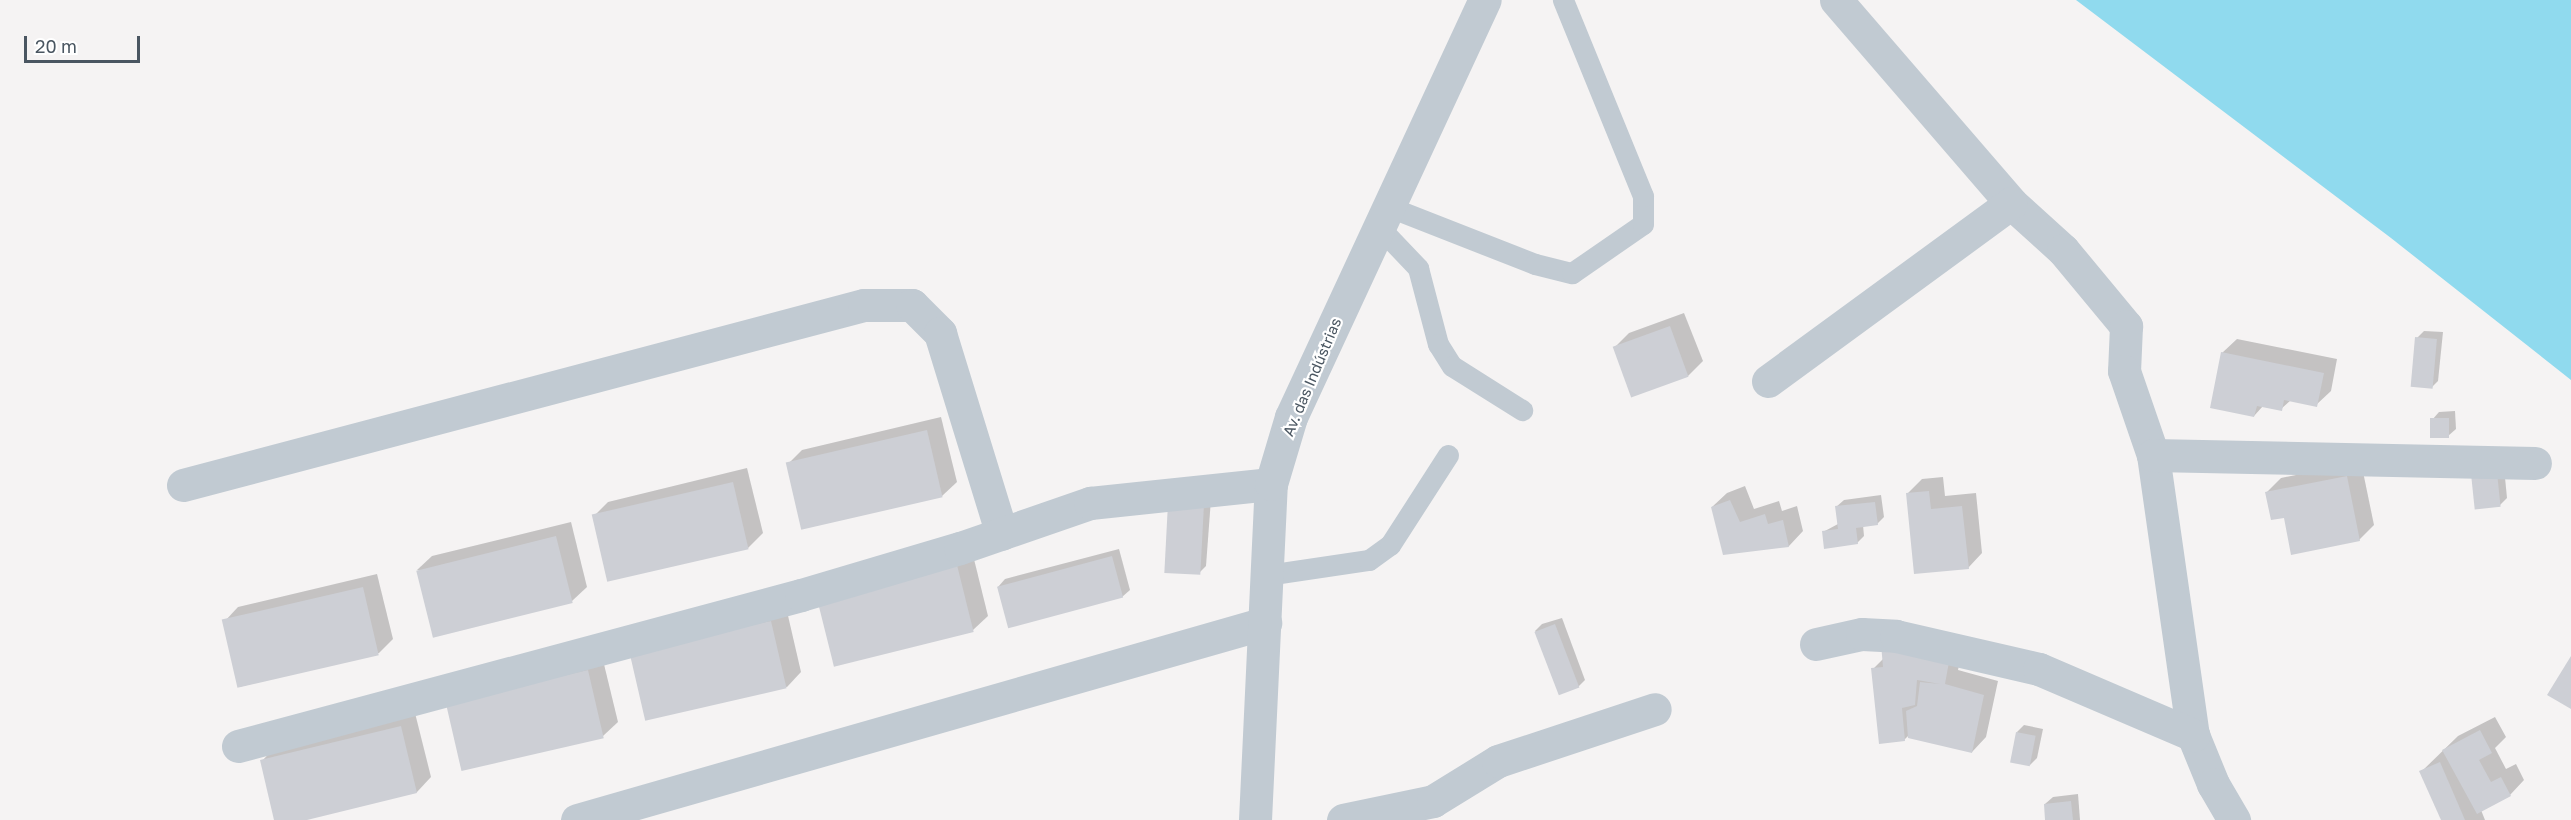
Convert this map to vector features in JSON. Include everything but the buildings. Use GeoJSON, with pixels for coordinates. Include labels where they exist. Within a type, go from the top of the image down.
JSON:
{"type":"FeatureCollection","features":[{"type":"Feature","properties":{"kind":"street","name":"Av. das Indústrias"},"geometry":{"type":"LineString","coordinates":[[1255,820],[1271,484],[1291,417],[1485,0]]}},
{"type":"Feature","properties":{"kind":"street"},"geometry":{"type":"LineString","coordinates":[[1836,0],[2011,204],[2063,250],[2126,326],[2124,371],[2153,455],[2193,735],[2213,784],[2234,820]]}},
{"type":"Feature","properties":{"kind":"street"},"geometry":{"type":"LineString","coordinates":[[1768,381],[2011,204]]}},
{"type":"Feature","properties":{"kind":"street"},"geometry":{"type":"LineString","coordinates":[[183,485],[864,304],[912,305],[940,333],[1002,534]]}},
{"type":"Feature","properties":{"kind":"street"},"geometry":{"type":"LineString","coordinates":[[2153,455],[2535,464]]}},
{"type":"Feature","properties":{"kind":"street"},"geometry":{"type":"LineString","coordinates":[[238,746],[801,595],[1002,534],[1090,503],[1271,484]]}},
{"type":"Feature","properties":{"kind":"street"},"geometry":{"type":"LineString","coordinates":[[578,820],[1264,623]]}},
{"type":"Feature","properties":{"kind":"street"},"geometry":{"type":"LineString","coordinates":[[1816,644],[1862,634],[1896,636],[2039,669],[2193,735]]}},
{"type":"Feature","properties":{"kind":"street"},"geometry":{"type":"LineString","coordinates":[[1343,820],[1433,801],[1498,761],[1655,709]]}},
{"type":"Feature","properties":{"kind":"lane"},"geometry":{"type":"LineString","coordinates":[[1383,216],[1535,264],[1572,273],[1643,224],[1643,196],[1563,0]]}},
{"type":"Feature","properties":{"kind":"lane"},"geometry":{"type":"LineString","coordinates":[[1383,216],[1418,268],[1438,344],[1452,366],[1522,410]]}},
{"type":"Feature","properties":{"kind":"lane"},"geometry":{"type":"LineString","coordinates":[[1267,575],[1368,560],[1390,545],[1448,455]]}},
{"type":"Feature","properties":{"kind":"water"},"geometry":{"type":"Polygon","coordinates":[[[2076,0],[2571,0],[2571,380],[2391,238],[2076,0]]]}}]}
